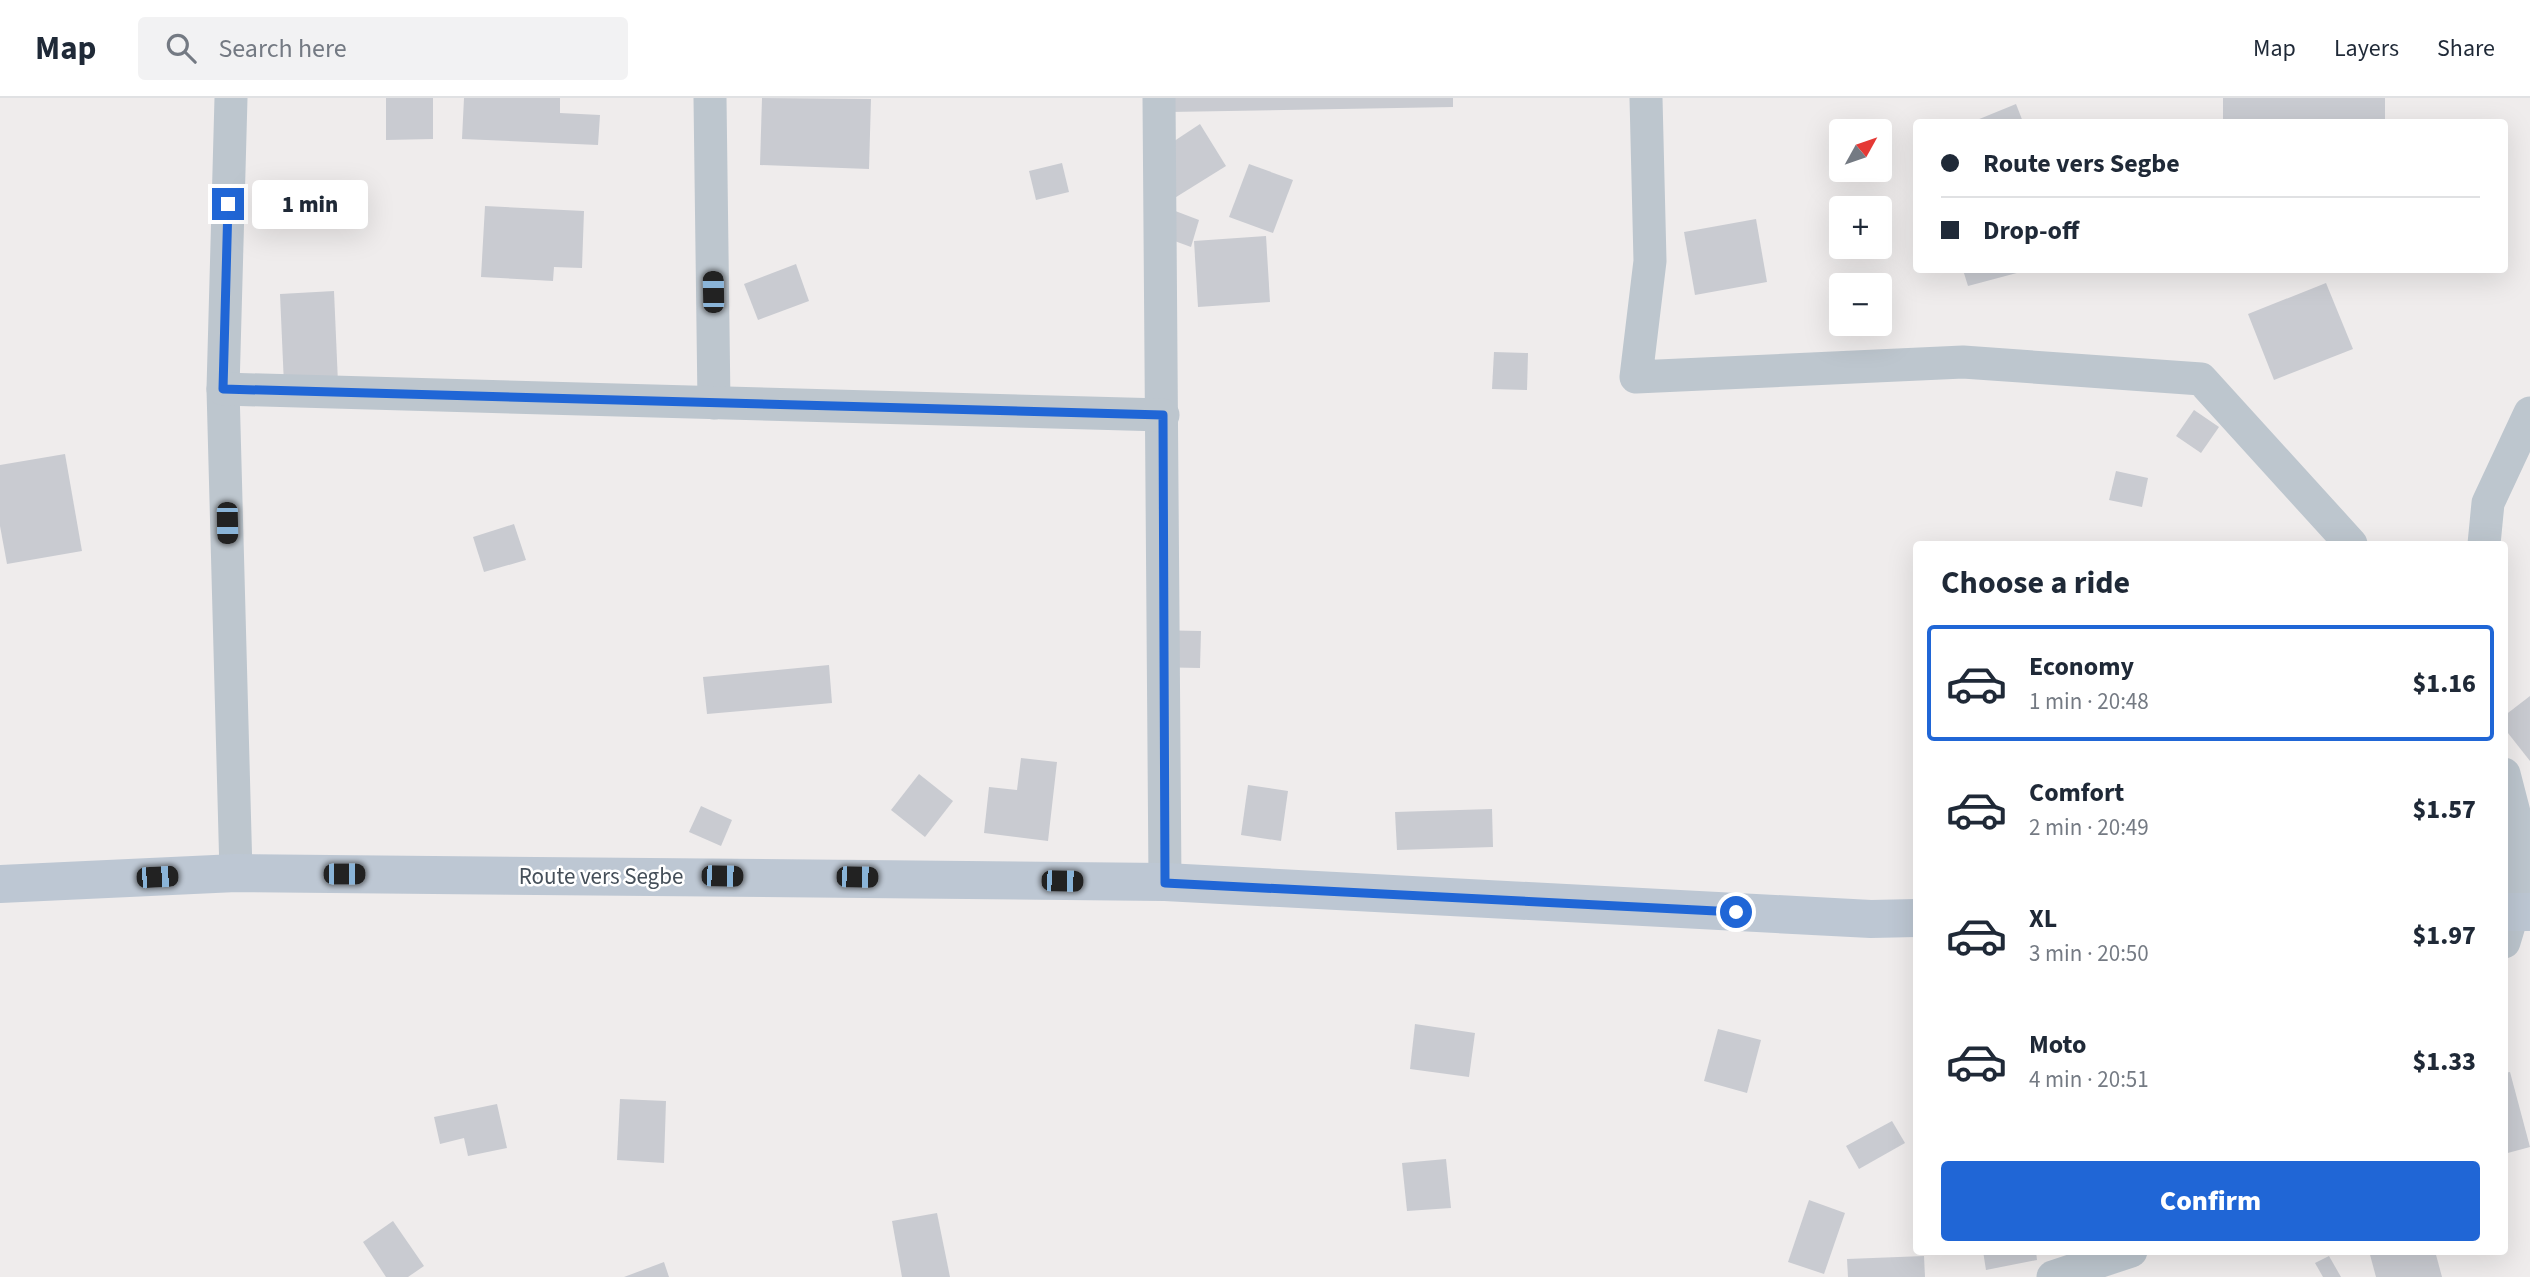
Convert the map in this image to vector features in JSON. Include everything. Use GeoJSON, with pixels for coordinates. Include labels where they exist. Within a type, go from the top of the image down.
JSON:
{"type":"FeatureCollection","features":[{"type":"Feature","properties":{"kind":"main road","name":"Route vers Segbe"},"geometry":{"type":"LineString","coordinates":[[0,884],[236,873],[857,877],[1165,883],[1871,919],[1913,918]]}},
{"type":"Feature","properties":{"kind":"street"},"geometry":{"type":"LineString","coordinates":[[231,98],[223,389],[236,873]]}},
{"type":"Feature","properties":{"kind":"street"},"geometry":{"type":"LineString","coordinates":[[710,98],[714,403]]}},
{"type":"Feature","properties":{"kind":"street"},"geometry":{"type":"LineString","coordinates":[[1159,98],[1165,883]]}},
{"type":"Feature","properties":{"kind":"street"},"geometry":{"type":"LineString","coordinates":[[1646,98],[1650,261],[1636,377],[1963,362],[2201,379],[2348,541]]}},
{"type":"Feature","properties":{"kind":"street"},"geometry":{"type":"LineString","coordinates":[[223,389],[1163,415]]}},
{"type":"Feature","properties":{"kind":"street"},"geometry":{"type":"LineString","coordinates":[[2484,541],[2488,503],[2530,414]]}},
{"type":"Feature","properties":{"kind":"street"},"geometry":{"type":"LineString","coordinates":[[2508,789],[2517,824],[2513,919]]}},
{"type":"Feature","properties":{"kind":"street"},"geometry":{"type":"LineString","coordinates":[[2053,1277],[2119,1255]]}},
{"type":"Feature","properties":{"kind":"building"},"geometry":{"type":"Polygon","coordinates":[[[386,98],[433,98],[433,139],[386,140],[386,98]]]}},
{"type":"Feature","properties":{"kind":"building"},"geometry":{"type":"Polygon","coordinates":[[[464,98],[560,98],[560,113],[600,115],[598,145],[462,139],[464,98]]]}},
{"type":"Feature","properties":{"kind":"building"},"geometry":{"type":"Polygon","coordinates":[[[762,98],[871,99],[869,169],[760,165],[762,98]]]}},
{"type":"Feature","properties":{"kind":"building"},"geometry":{"type":"Polygon","coordinates":[[[1169,98],[1453,98],[1453,107],[1169,112],[1169,98]]]}},
{"type":"Feature","properties":{"kind":"building"},"geometry":{"type":"Polygon","coordinates":[[[2223,98],[2385,98],[2385,119],[2223,119],[2223,98]]]}},
{"type":"Feature","properties":{"kind":"building"},"geometry":{"type":"Polygon","coordinates":[[[2016,104],[2022,119],[1979,119],[2016,104]]]}},
{"type":"Feature","properties":{"kind":"building"},"geometry":{"type":"Polygon","coordinates":[[[1200,124],[1226,166],[1173,199],[1147,159],[1200,124]]]}},
{"type":"Feature","properties":{"kind":"building"},"geometry":{"type":"Polygon","coordinates":[[[1062,163],[1069,192],[1036,200],[1029,171],[1062,163]]]}},
{"type":"Feature","properties":{"kind":"building"},"geometry":{"type":"Polygon","coordinates":[[[1249,164],[1293,180],[1273,233],[1229,217],[1249,164]]]}},
{"type":"Feature","properties":{"kind":"building"},"geometry":{"type":"Polygon","coordinates":[[[485,206],[584,211],[582,268],[554,267],[553,281],[481,277],[485,206]]]}},
{"type":"Feature","properties":{"kind":"building"},"geometry":{"type":"Polygon","coordinates":[[[1170,209],[1199,220],[1191,247],[1161,236],[1170,209]]]}},
{"type":"Feature","properties":{"kind":"building"},"geometry":{"type":"Polygon","coordinates":[[[1756,219],[1767,282],[1695,295],[1684,232],[1756,219]]]}},
{"type":"Feature","properties":{"kind":"building"},"geometry":{"type":"Polygon","coordinates":[[[1266,236],[1270,302],[1198,307],[1194,241],[1266,236]]]}},
{"type":"Feature","properties":{"kind":"building"},"geometry":{"type":"Polygon","coordinates":[[[796,264],[809,301],[758,320],[744,284],[796,264]]]}},
{"type":"Feature","properties":{"kind":"building"},"geometry":{"type":"Polygon","coordinates":[[[1964,273],[2017,273],[1968,286],[1964,273]]]}},
{"type":"Feature","properties":{"kind":"building"},"geometry":{"type":"Polygon","coordinates":[[[2326,283],[2353,349],[2274,380],[2248,314],[2326,283]]]}},
{"type":"Feature","properties":{"kind":"building"},"geometry":{"type":"Polygon","coordinates":[[[334,291],[338,383],[284,385],[280,294],[334,291]]]}},
{"type":"Feature","properties":{"kind":"building"},"geometry":{"type":"Polygon","coordinates":[[[1494,352],[1528,353],[1527,390],[1492,389],[1494,352]]]}},
{"type":"Feature","properties":{"kind":"building"},"geometry":{"type":"Polygon","coordinates":[[[2194,410],[2219,427],[2201,453],[2176,436],[2194,410]]]}},
{"type":"Feature","properties":{"kind":"building"},"geometry":{"type":"Polygon","coordinates":[[[65,454],[82,551],[7,564],[0,526],[0,465],[65,454]]]}},
{"type":"Feature","properties":{"kind":"building"},"geometry":{"type":"Polygon","coordinates":[[[2116,471],[2148,478],[2142,507],[2109,500],[2116,471]]]}},
{"type":"Feature","properties":{"kind":"building"},"geometry":{"type":"Polygon","coordinates":[[[514,524],[526,560],[484,572],[473,537],[514,524]]]}},
{"type":"Feature","properties":{"kind":"building"},"geometry":{"type":"Polygon","coordinates":[[[1150,630],[1201,631],[1200,668],[1149,667],[1150,630]]]}},
{"type":"Feature","properties":{"kind":"building"},"geometry":{"type":"Polygon","coordinates":[[[829,665],[832,703],[707,714],[703,677],[829,665]]]}},
{"type":"Feature","properties":{"kind":"building"},"geometry":{"type":"Polygon","coordinates":[[[2530,696],[2530,761],[2508,733],[2508,713],[2530,696]]]}},
{"type":"Feature","properties":{"kind":"building"},"geometry":{"type":"Polygon","coordinates":[[[1021,758],[1057,762],[1048,841],[984,833],[989,787],[1017,790],[1021,758]]]}},
{"type":"Feature","properties":{"kind":"building"},"geometry":{"type":"Polygon","coordinates":[[[919,774],[953,801],[925,837],[891,810],[919,774]]]}},
{"type":"Feature","properties":{"kind":"building"},"geometry":{"type":"Polygon","coordinates":[[[1248,785],[1288,791],[1281,841],[1241,835],[1248,785]]]}},
{"type":"Feature","properties":{"kind":"building"},"geometry":{"type":"Polygon","coordinates":[[[701,806],[732,820],[721,846],[689,832],[701,806]]]}},
{"type":"Feature","properties":{"kind":"building"},"geometry":{"type":"Polygon","coordinates":[[[1492,809],[1493,847],[1397,850],[1395,812],[1492,809]]]}},
{"type":"Feature","properties":{"kind":"building"},"geometry":{"type":"Polygon","coordinates":[[[1415,1024],[1475,1033],[1469,1077],[1410,1069],[1415,1024]]]}},
{"type":"Feature","properties":{"kind":"building"},"geometry":{"type":"Polygon","coordinates":[[[1718,1029],[1761,1040],[1747,1093],[1704,1081],[1718,1029]]]}},
{"type":"Feature","properties":{"kind":"building"},"geometry":{"type":"Polygon","coordinates":[[[2508,1072],[2530,1147],[2508,1153],[2508,1072]]]}},
{"type":"Feature","properties":{"kind":"building"},"geometry":{"type":"Polygon","coordinates":[[[620,1099],[666,1101],[664,1163],[617,1160],[620,1099]]]}},
{"type":"Feature","properties":{"kind":"building"},"geometry":{"type":"Polygon","coordinates":[[[497,1104],[507,1148],[468,1156],[464,1138],[440,1144],[434,1117],[497,1104]]]}},
{"type":"Feature","properties":{"kind":"building"},"geometry":{"type":"Polygon","coordinates":[[[1892,1121],[1905,1143],[1859,1169],[1846,1146],[1892,1121]]]}},
{"type":"Feature","properties":{"kind":"building"},"geometry":{"type":"Polygon","coordinates":[[[1446,1159],[1451,1208],[1407,1211],[1402,1163],[1446,1159]]]}},
{"type":"Feature","properties":{"kind":"building"},"geometry":{"type":"Polygon","coordinates":[[[1809,1200],[1845,1213],[1824,1274],[1788,1262],[1809,1200]]]}},
{"type":"Feature","properties":{"kind":"building"},"geometry":{"type":"Polygon","coordinates":[[[937,1213],[950,1277],[902,1277],[892,1221],[937,1213]]]}},
{"type":"Feature","properties":{"kind":"building"},"geometry":{"type":"Polygon","coordinates":[[[393,1221],[424,1266],[408,1277],[386,1277],[363,1242],[393,1221]]]}},
{"type":"Feature","properties":{"kind":"building"},"geometry":{"type":"Polygon","coordinates":[[[1984,1255],[2036,1255],[2037,1260],[1986,1270],[1984,1255]]]}},
{"type":"Feature","properties":{"kind":"building"},"geometry":{"type":"Polygon","coordinates":[[[2370,1255],[2436,1255],[2442,1277],[2376,1277],[2370,1255]]]}},
{"type":"Feature","properties":{"kind":"building"},"geometry":{"type":"Polygon","coordinates":[[[1924,1256],[1925,1277],[1848,1277],[1847,1259],[1924,1256]]]}},
{"type":"Feature","properties":{"kind":"building"},"geometry":{"type":"Polygon","coordinates":[[[2329,1256],[2341,1277],[2323,1277],[2315,1263],[2329,1256]]]}},
{"type":"Feature","properties":{"kind":"building"},"geometry":{"type":"Polygon","coordinates":[[[664,1262],[669,1277],[624,1277],[664,1262]]]}},
{"type":"Feature","properties":{"kind":"route"},"geometry":{"type":"LineString","coordinates":[[228,204],[223,389],[1163,415],[1165,883],[1736,912]]}}]}
